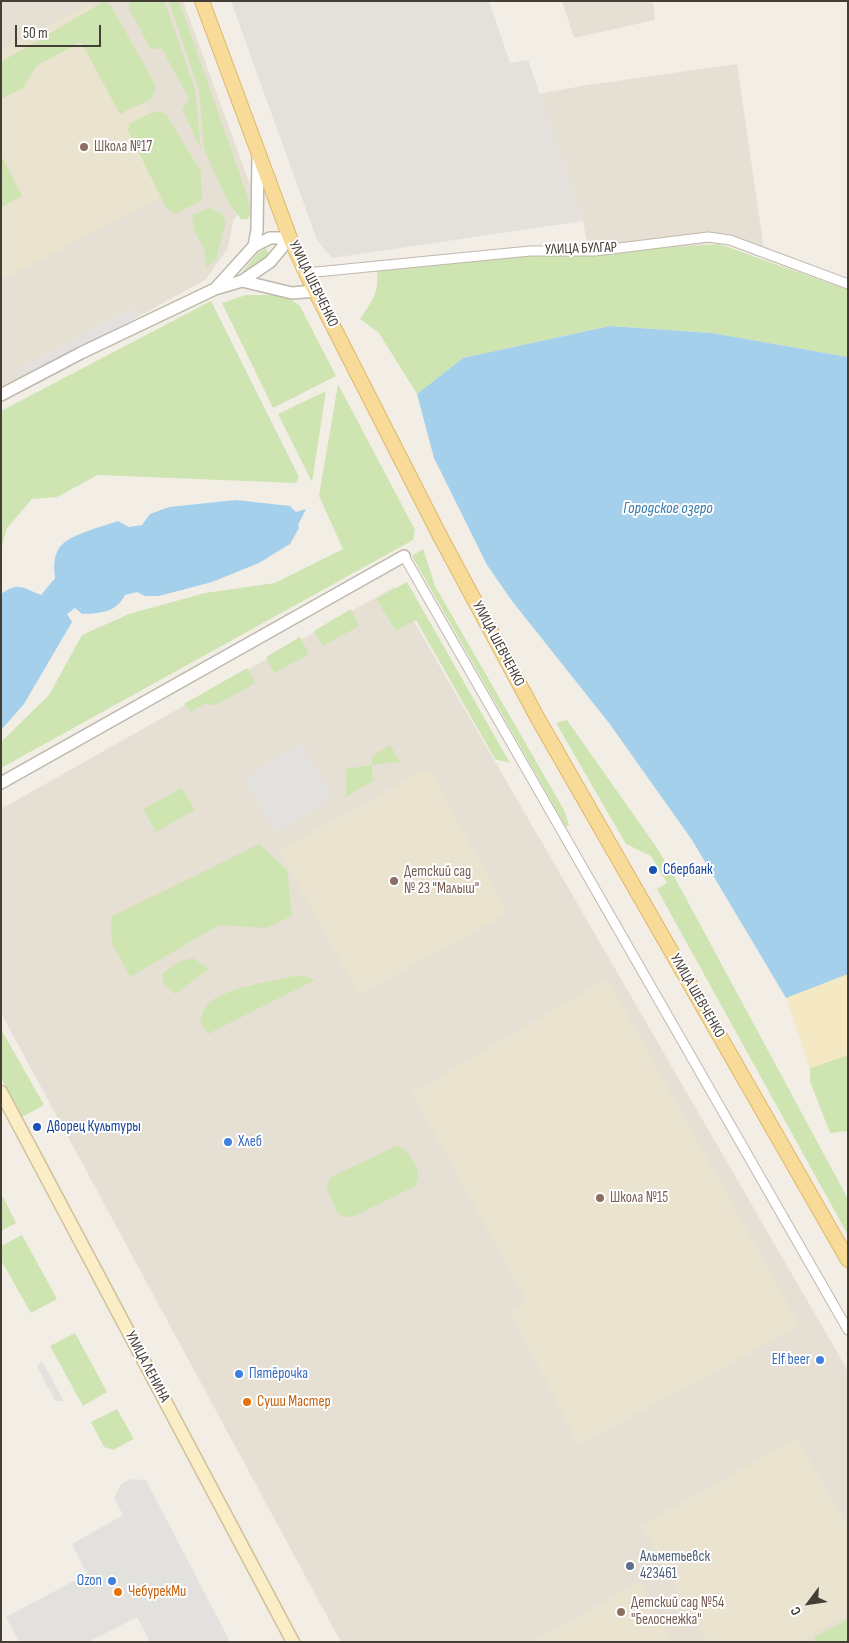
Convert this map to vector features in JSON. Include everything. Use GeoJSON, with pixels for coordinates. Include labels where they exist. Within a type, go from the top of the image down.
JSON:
{"type":"FeatureCollection","features":[{"type":"Feature","properties":{"kind":"main road","name":"УЛИЦА ШЕВЧЕНКО"},"geometry":{"type":"LineString","coordinates":[[202,1],[290,238],[440,536],[537,717],[848,1260]]}},
{"type":"Feature","properties":{"kind":"main road","name":"УЛИЦА ЛЕНИНА"},"geometry":{"type":"LineString","coordinates":[[1,1092],[293,1642]]}},
{"type":"Feature","properties":{"kind":"street"},"geometry":{"type":"LineString","coordinates":[[254,246],[258,151]]}},
{"type":"Feature","properties":{"kind":"street","name":"УЛИЦА БУЛГАР"},"geometry":{"type":"LineString","coordinates":[[306,273],[530,251],[595,251],[708,237],[730,240],[848,284]]}},
{"type":"Feature","properties":{"kind":"street"},"geometry":{"type":"LineString","coordinates":[[215,289],[254,246],[270,238],[290,238]]}},
{"type":"Feature","properties":{"kind":"street"},"geometry":{"type":"LineString","coordinates":[[1,396],[81,353],[215,289],[242,281],[270,262],[290,238]]}},
{"type":"Feature","properties":{"kind":"street"},"geometry":{"type":"LineString","coordinates":[[242,281],[292,293],[316,291]]}},
{"type":"Feature","properties":{"kind":"street"},"geometry":{"type":"LineString","coordinates":[[1,783],[404,556],[848,1330]]}},
{"type":"Feature","properties":{"kind":"shaded area"},"geometry":{"type":"Polygon","coordinates":[[[1,1],[183,1],[253,193],[252,208],[241,208],[233,221],[228,248],[205,280],[141,315],[132,309],[19,369],[17,383],[1,390],[1,1]]]}},
{"type":"Feature","properties":{"kind":"shaded area"},"geometry":{"type":"Polygon","coordinates":[[[231,1],[489,1],[510,63],[528,60],[583,221],[332,258],[317,240],[231,1]]]}},
{"type":"Feature","properties":{"kind":"shaded area"},"geometry":{"type":"Polygon","coordinates":[[[562,1],[653,1],[655,20],[574,38],[562,1]]]}},
{"type":"Feature","properties":{"kind":"shaded area","name":"Школа №17"},"geometry":{"type":"Polygon","coordinates":[[[91,3],[186,185],[1,280],[1,50],[91,3]]]}},
{"type":"Feature","properties":{"kind":"shaded area"},"geometry":{"type":"Polygon","coordinates":[[[737,64],[764,249],[723,241],[672,250],[590,259],[583,221],[539,94],[587,85],[737,64]]]}},
{"type":"Feature","properties":{"kind":"shaded area"},"geometry":{"type":"Polygon","coordinates":[[[132,309],[141,315],[17,383],[19,369],[132,309]]]}},
{"type":"Feature","properties":{"kind":"shaded area"},"geometry":{"type":"Polygon","coordinates":[[[394,587],[848,1371],[848,1642],[341,1642],[1,1013],[1,809],[394,587]]]}},
{"type":"Feature","properties":{"kind":"shaded area"},"geometry":{"type":"Polygon","coordinates":[[[301,744],[333,798],[276,832],[243,778],[301,744]]]}},
{"type":"Feature","properties":{"kind":"shaded area","name":"Детский сад № 23 \"Малыш\""},"geometry":{"type":"Polygon","coordinates":[[[429,768],[508,913],[359,995],[279,850],[429,768]]]}},
{"type":"Feature","properties":{"kind":"shaded area","name":"Школа №15"},"geometry":{"type":"Polygon","coordinates":[[[607,978],[800,1326],[579,1445],[511,1313],[528,1303],[412,1093],[607,978]]]}},
{"type":"Feature","properties":{"kind":"shaded area"},"geometry":{"type":"Polygon","coordinates":[[[42,1361],[64,1401],[55,1401],[37,1366],[42,1361]]]}},
{"type":"Feature","properties":{"kind":"shaded area"},"geometry":{"type":"Polygon","coordinates":[[[797,1438],[848,1528],[848,1615],[799,1642],[707,1642],[642,1527],[650,1523],[649,1521],[797,1438]]]}},
{"type":"Feature","properties":{"kind":"shaded area"},"geometry":{"type":"Polygon","coordinates":[[[131,1479],[146,1480],[230,1642],[150,1642],[137,1617],[88,1642],[19,1642],[6,1617],[87,1574],[72,1544],[123,1515],[114,1498],[121,1484],[131,1479]]]}},
{"type":"Feature","properties":{"kind":"shaded area","name":"Детский сад №54 \"Белоснежка\""},"geometry":{"type":"Polygon","coordinates":[[[640,1582],[672,1642],[532,1642],[640,1582]]]}},
{"type":"Feature","properties":{"kind":"green space"},"geometry":{"type":"Polygon","coordinates":[[[129,1],[163,1],[166,6],[195,89],[201,149],[182,109],[189,99],[162,49],[151,49],[129,9],[129,1]]]}},
{"type":"Feature","properties":{"kind":"green space"},"geometry":{"type":"Polygon","coordinates":[[[169,1],[179,1],[247,195],[251,212],[248,219],[241,219],[228,202],[204,149],[199,90],[169,1]]]}},
{"type":"Feature","properties":{"kind":"green space"},"geometry":{"type":"Polygon","coordinates":[[[103,2],[110,4],[156,86],[151,99],[120,114],[81,42],[36,66],[23,88],[1,99],[1,62],[103,2]]]}},
{"type":"Feature","properties":{"kind":"green space"},"geometry":{"type":"Polygon","coordinates":[[[155,111],[166,114],[201,172],[202,200],[175,214],[166,207],[128,131],[129,124],[155,111]]]}},
{"type":"Feature","properties":{"kind":"green space"},"geometry":{"type":"Polygon","coordinates":[[[1,155],[22,196],[1,207],[1,155]]]}},
{"type":"Feature","properties":{"kind":"green space"},"geometry":{"type":"Polygon","coordinates":[[[210,208],[221,213],[226,221],[216,259],[206,268],[205,251],[194,230],[192,215],[210,208]]]}},
{"type":"Feature","properties":{"kind":"green space"},"geometry":{"type":"Polygon","coordinates":[[[719,244],[848,290],[848,357],[712,333],[610,326],[463,358],[417,394],[379,333],[360,319],[376,292],[377,271],[516,255],[603,252],[719,244]]]}},
{"type":"Feature","properties":{"kind":"green space"},"geometry":{"type":"Polygon","coordinates":[[[266,248],[270,257],[245,274],[243,271],[258,253],[266,248]]]}},
{"type":"Feature","properties":{"kind":"green space"},"geometry":{"type":"Polygon","coordinates":[[[246,295],[285,295],[300,306],[336,376],[273,408],[222,303],[246,295]]]}},
{"type":"Feature","properties":{"kind":"green space"},"geometry":{"type":"Polygon","coordinates":[[[211,301],[299,477],[296,483],[98,475],[57,497],[32,499],[7,528],[1,548],[1,411],[211,301]]]}},
{"type":"Feature","properties":{"kind":"green space"},"geometry":{"type":"Polygon","coordinates":[[[338,384],[415,530],[413,540],[1,768],[1,742],[49,695],[82,635],[129,614],[205,593],[275,583],[343,549],[319,496],[338,384]]]}},
{"type":"Feature","properties":{"kind":"green space"},"geometry":{"type":"Polygon","coordinates":[[[326,391],[312,482],[278,414],[326,391]]]}},
{"type":"Feature","properties":{"kind":"green space"},"geometry":{"type":"Polygon","coordinates":[[[423,549],[435,586],[564,810],[569,825],[566,827],[412,556],[423,549]]]}},
{"type":"Feature","properties":{"kind":"green space"},"geometry":{"type":"Polygon","coordinates":[[[407,582],[510,763],[495,759],[416,620],[396,631],[376,599],[407,582]]]}},
{"type":"Feature","properties":{"kind":"green space"},"geometry":{"type":"Polygon","coordinates":[[[351,609],[359,626],[323,646],[314,631],[351,609]]]}},
{"type":"Feature","properties":{"kind":"green space"},"geometry":{"type":"Polygon","coordinates":[[[300,637],[309,654],[274,673],[266,657],[300,637]]]}},
{"type":"Feature","properties":{"kind":"green space"},"geometry":{"type":"Polygon","coordinates":[[[247,668],[255,683],[216,705],[204,704],[191,712],[184,704],[247,668]]]}},
{"type":"Feature","properties":{"kind":"green space"},"geometry":{"type":"Polygon","coordinates":[[[567,720],[657,848],[675,878],[848,1199],[848,1235],[657,889],[667,883],[651,856],[626,844],[556,723],[567,720]]]}},
{"type":"Feature","properties":{"kind":"green space"},"geometry":{"type":"Polygon","coordinates":[[[390,745],[400,762],[372,765],[372,756],[390,745]]]}},
{"type":"Feature","properties":{"kind":"green space"},"geometry":{"type":"Polygon","coordinates":[[[372,765],[373,781],[346,797],[346,769],[372,765]]]}},
{"type":"Feature","properties":{"kind":"green space"},"geometry":{"type":"Polygon","coordinates":[[[182,788],[195,810],[156,832],[143,809],[182,788]]]}},
{"type":"Feature","properties":{"kind":"green space"},"geometry":{"type":"Polygon","coordinates":[[[259,844],[287,870],[292,916],[266,928],[219,925],[130,977],[112,943],[111,917],[259,844]]]}},
{"type":"Feature","properties":{"kind":"green space"},"geometry":{"type":"Polygon","coordinates":[[[193,958],[209,969],[175,994],[163,982],[162,974],[180,961],[193,958]]]}},
{"type":"Feature","properties":{"kind":"green space"},"geometry":{"type":"Polygon","coordinates":[[[300,975],[315,980],[208,1034],[200,1021],[206,1006],[224,994],[300,975]]]}},
{"type":"Feature","properties":{"kind":"green space"},"geometry":{"type":"Polygon","coordinates":[[[1,1029],[44,1105],[22,1117],[1,1078],[1,1029]]]}},
{"type":"Feature","properties":{"kind":"green space"},"geometry":{"type":"Polygon","coordinates":[[[848,1055],[848,1131],[830,1133],[810,1081],[810,1068],[848,1055]]]}},
{"type":"Feature","properties":{"kind":"green space"},"geometry":{"type":"Polygon","coordinates":[[[396,1146],[404,1150],[415,1164],[418,1179],[414,1187],[352,1217],[344,1217],[337,1212],[327,1189],[327,1184],[331,1177],[396,1146]]]}},
{"type":"Feature","properties":{"kind":"green space"},"geometry":{"type":"Polygon","coordinates":[[[3,1197],[16,1223],[1,1231],[1,1198],[3,1197]]]}},
{"type":"Feature","properties":{"kind":"green space"},"geometry":{"type":"Polygon","coordinates":[[[22,1235],[57,1299],[31,1313],[1,1260],[1,1246],[22,1235]]]}},
{"type":"Feature","properties":{"kind":"green space"},"geometry":{"type":"Polygon","coordinates":[[[75,1333],[107,1392],[83,1406],[50,1346],[75,1333]]]}},
{"type":"Feature","properties":{"kind":"green space"},"geometry":{"type":"Polygon","coordinates":[[[117,1409],[134,1439],[113,1450],[104,1447],[91,1422],[117,1409]]]}},
{"type":"Feature","properties":{"kind":"green space"},"geometry":{"type":"Polygon","coordinates":[[[848,1619],[848,1642],[816,1642],[814,1637],[848,1619]]]}},
{"type":"Feature","properties":{"kind":"sand"},"geometry":{"type":"Polygon","coordinates":[[[848,974],[848,1055],[810,1068],[786,998],[848,974]]]}},
{"type":"Feature","properties":{"kind":"water","name":"Городское озеро"},"geometry":{"type":"Polygon","coordinates":[[[610,326],[712,333],[848,357],[848,974],[786,998],[692,840],[609,723],[512,601],[487,565],[434,458],[417,394],[463,358],[610,326]]]}},
{"type":"Feature","properties":{"kind":"water"},"geometry":{"type":"Polygon","coordinates":[[[236,500],[290,506],[296,512],[306,509],[298,525],[299,528],[290,544],[259,563],[212,582],[159,596],[145,596],[137,592],[125,595],[117,605],[107,611],[82,614],[75,608],[67,614],[72,622],[24,704],[1,730],[1,594],[12,588],[21,587],[41,595],[55,578],[54,568],[58,550],[68,540],[85,532],[118,521],[129,527],[142,525],[150,514],[169,507],[236,500]]]}},
{"type":"Feature","properties":{"kind":"place","name":"Школа №17"},"geometry":{"type":"Point","coordinates":[84,147]}},
{"type":"Feature","properties":{"kind":"place","name":"Сбербанк"},"geometry":{"type":"Point","coordinates":[653,870]}},
{"type":"Feature","properties":{"kind":"place","name":"Детский сад № 23 \"Малыш\""},"geometry":{"type":"Point","coordinates":[394,881]}},
{"type":"Feature","properties":{"kind":"place","name":"Дворец Культуры"},"geometry":{"type":"Point","coordinates":[37,1127]}},
{"type":"Feature","properties":{"kind":"place","name":"Хлеб"},"geometry":{"type":"Point","coordinates":[228,1142]}},
{"type":"Feature","properties":{"kind":"place","name":"Школа №15"},"geometry":{"type":"Point","coordinates":[600,1198]}},
{"type":"Feature","properties":{"kind":"place","name":"Elf beer"},"geometry":{"type":"Point","coordinates":[820,1360]}},
{"type":"Feature","properties":{"kind":"place","name":"Пятёрочка"},"geometry":{"type":"Point","coordinates":[239,1374]}},
{"type":"Feature","properties":{"kind":"place","name":"Суши Мастер"},"geometry":{"type":"Point","coordinates":[247,1402]}},
{"type":"Feature","properties":{"kind":"place","name":"Альметьевск 423461"},"geometry":{"type":"Point","coordinates":[630,1566]}},
{"type":"Feature","properties":{"kind":"place","name":"Ozon"},"geometry":{"type":"Point","coordinates":[112,1581]}},
{"type":"Feature","properties":{"kind":"place","name":"ЧебурекМи"},"geometry":{"type":"Point","coordinates":[118,1592]}},
{"type":"Feature","properties":{"kind":"place","name":"Детский сад №54 \"Белоснежка\""},"geometry":{"type":"Point","coordinates":[621,1612]}}]}
